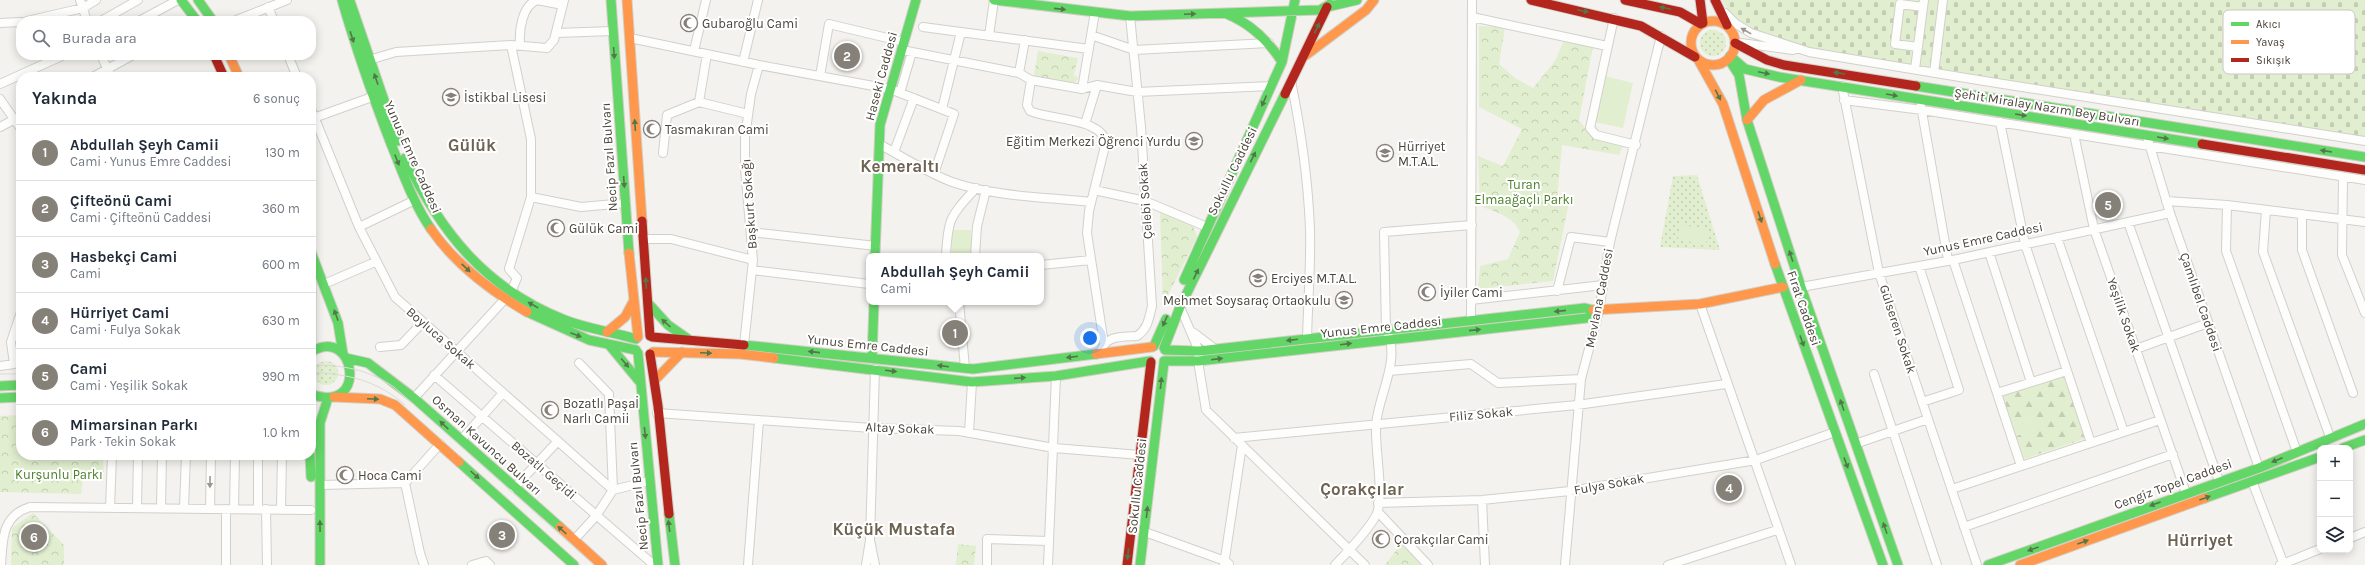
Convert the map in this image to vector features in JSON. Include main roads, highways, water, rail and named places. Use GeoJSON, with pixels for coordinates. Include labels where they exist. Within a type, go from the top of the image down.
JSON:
{"type":"FeatureCollection","features":[{"type":"Feature","properties":{"kind":"main road"},"geometry":{"type":"LineString","coordinates":[[179,0],[193,16]]}},
{"type":"Feature","properties":{"kind":"main road"},"geometry":{"type":"LineString","coordinates":[[198,0],[210,16]]}},
{"type":"Feature","properties":{"kind":"main road"},"geometry":{"type":"LineString","coordinates":[[210,0],[213,16]]}},
{"type":"Feature","properties":{"kind":"main road","name":"Yunus Emre Caddesi"},"geometry":{"type":"LineString","coordinates":[[342,0],[372,97],[414,200],[442,243],[470,272],[504,300],[562,329],[610,346],[637,351]]}},
{"type":"Feature","properties":{"kind":"main road","name":"Yunus Emre Caddesi"},"geometry":{"type":"LineString","coordinates":[[350,0],[369,60],[402,150],[436,218],[449,237],[466,255],[511,292],[538,308],[565,320],[607,332],[637,338]]}},
{"type":"Feature","properties":{"kind":"main road","name":"Necip Fazıl Bulvarı"},"geometry":{"type":"LineString","coordinates":[[610,0],[637,338]]}},
{"type":"Feature","properties":{"kind":"main road"},"geometry":{"type":"LineString","coordinates":[[627,0],[648,302],[651,336],[655,343],[651,353],[644,355],[637,351],[637,338],[644,334],[651,336]]}},
{"type":"Feature","properties":{"kind":"main road","name":"Haseki Caddesi"},"geometry":{"type":"LineString","coordinates":[[875,253],[880,125],[916,0]]}},
{"type":"Feature","properties":{"kind":"main road"},"geometry":{"type":"LineString","coordinates":[[994,0],[1130,16],[1294,11],[1312,9],[1320,10],[1330,4],[1357,0]]}},
{"type":"Feature","properties":{"kind":"main road","name":"Sokullu Caddesi"},"geometry":{"type":"LineString","coordinates":[[1153,346],[1282,62],[1294,11],[1295,0]]}},
{"type":"Feature","properties":{"kind":"main road"},"geometry":{"type":"LineString","coordinates":[[1305,0],[1312,9]]}},
{"type":"Feature","properties":{"kind":"main road"},"geometry":{"type":"LineString","coordinates":[[1302,57],[1366,10],[1374,0]]}},
{"type":"Feature","properties":{"kind":"main road"},"geometry":{"type":"LineString","coordinates":[[1531,0],[1614,18],[1641,26],[1661,36],[1697,59],[1716,65],[1730,58],[1735,43],[1732,32],[1727,26],[1715,1]]}},
{"type":"Feature","properties":{"kind":"main road"},"geometry":{"type":"LineString","coordinates":[[1625,0],[1680,12],[1702,23]]}},
{"type":"Feature","properties":{"kind":"main road"},"geometry":{"type":"LineString","coordinates":[[1700,0],[1702,23]]}},
{"type":"Feature","properties":{"kind":"main road","name":"Sokullu Caddesi"},"geometry":{"type":"LineString","coordinates":[[1164,349],[1180,307],[1302,57],[1330,4]]}},
{"type":"Feature","properties":{"kind":"main road"},"geometry":{"type":"LineString","coordinates":[[1224,13],[1251,27],[1269,43],[1282,62]]}},
{"type":"Feature","properties":{"kind":"main road"},"geometry":{"type":"LineString","coordinates":[[1697,59],[1691,49],[1690,41],[1694,30],[1702,23],[1715,20],[1727,26]]}},
{"type":"Feature","properties":{"kind":"main road","name":"Şehit Miralay Nazım Bey Bulvarı"},"geometry":{"type":"LineString","coordinates":[[1735,43],[1767,60],[1784,65],[2365,157]]}},
{"type":"Feature","properties":{"kind":"main road","name":"Fırat Caddesi"},"geometry":{"type":"LineString","coordinates":[[1730,58],[1739,75],[1747,120],[1801,287],[1898,565]]}},
{"type":"Feature","properties":{"kind":"main road","name":"Şehit Miralay Nazım Bey Bulvarı"},"geometry":{"type":"LineString","coordinates":[[1730,58],[1742,68],[1801,80],[1920,99],[2148,140],[2365,170]]}},
{"type":"Feature","properties":{"kind":"main road","name":"Fırat Caddesi"},"geometry":{"type":"LineString","coordinates":[[1697,59],[1723,104],[1783,287],[1883,565]]}},
{"type":"Feature","properties":{"kind":"main road"},"geometry":{"type":"LineString","coordinates":[[216,60],[222,72]]}},
{"type":"Feature","properties":{"kind":"main road"},"geometry":{"type":"LineString","coordinates":[[231,60],[237,72]]}},
{"type":"Feature","properties":{"kind":"main road"},"geometry":{"type":"LineString","coordinates":[[1747,120],[1763,99],[1775,91],[1801,80]]}},
{"type":"Feature","properties":{"kind":"main road"},"geometry":{"type":"LineString","coordinates":[[316,264],[338,323],[344,356],[351,373],[349,383],[343,392],[331,398],[320,423],[320,565]]}},
{"type":"Feature","properties":{"kind":"main road","name":"Yunus Emre Caddesi"},"geometry":{"type":"LineString","coordinates":[[1164,349],[1199,351],[1585,308],[1599,311],[1700,304],[1783,287]]}},
{"type":"Feature","properties":{"kind":"main road"},"geometry":{"type":"LineString","coordinates":[[607,332],[625,317],[633,302]]}},
{"type":"Feature","properties":{"kind":"main road"},"geometry":{"type":"LineString","coordinates":[[648,302],[668,325],[689,339]]}},
{"type":"Feature","properties":{"kind":"main road"},"geometry":{"type":"LineString","coordinates":[[872,358],[874,305]]}},
{"type":"Feature","properties":{"kind":"main road","name":"Yunus Emre Caddesi"},"geometry":{"type":"LineString","coordinates":[[1164,362],[1198,361],[1587,318],[1599,311]]}},
{"type":"Feature","properties":{"kind":"main road","name":"Yunus Emre Caddesi"},"geometry":{"type":"LineString","coordinates":[[651,336],[972,369],[1100,354],[1153,346]]}},
{"type":"Feature","properties":{"kind":"main road"},"geometry":{"type":"LineString","coordinates":[[610,346],[639,381]]}},
{"type":"Feature","properties":{"kind":"main road"},"geometry":{"type":"LineString","coordinates":[[1153,346],[1164,349],[1166,355],[1164,362],[1158,364],[1150,362],[1148,354],[1153,346]]}},
{"type":"Feature","properties":{"kind":"main road","name":"Osman Kavuncu Bulvarı"},"geometry":{"type":"LineString","coordinates":[[316,351],[328,347],[344,356],[368,364],[414,398],[602,565]]}},
{"type":"Feature","properties":{"kind":"main road","name":"Necip Fazıl Bulvarı"},"geometry":{"type":"LineString","coordinates":[[637,351],[658,565]]}},
{"type":"Feature","properties":{"kind":"main road"},"geometry":{"type":"LineString","coordinates":[[655,380],[682,352]]}},
{"type":"Feature","properties":{"kind":"main road","name":"Yunus Emre Caddesi"},"geometry":{"type":"LineString","coordinates":[[651,353],[682,352],[740,354],[875,369],[972,382],[1056,376],[1150,362]]}},
{"type":"Feature","properties":{"kind":"main road","name":"Necip Fazıl Bulvarı"},"geometry":{"type":"LineString","coordinates":[[651,353],[675,565]]}},
{"type":"Feature","properties":{"kind":"main road","name":"Sokullu Caddesi"},"geometry":{"type":"LineString","coordinates":[[1127,565],[1150,362]]}},
{"type":"Feature","properties":{"kind":"main road","name":"Sokullu Caddesi"},"geometry":{"type":"LineString","coordinates":[[1140,565],[1164,362]]}},
{"type":"Feature","properties":{"kind":"main road"},"geometry":{"type":"LineString","coordinates":[[0,386],[16,385]]}},
{"type":"Feature","properties":{"kind":"main road"},"geometry":{"type":"LineString","coordinates":[[316,396],[380,399],[395,405],[574,565]]}},
{"type":"Feature","properties":{"kind":"main road"},"geometry":{"type":"LineString","coordinates":[[0,398],[16,397]]}},
{"type":"Feature","properties":{"kind":"main road","name":"Cengiz Topel Caddesi"},"geometry":{"type":"LineString","coordinates":[[1988,565],[2219,481],[2259,468],[2330,437],[2365,424]]}},
{"type":"Feature","properties":{"kind":"main road"},"geometry":{"type":"LineString","coordinates":[[2351,445],[2365,440]]}},
{"type":"Feature","properties":{"kind":"main road","name":"Cengiz Topel Caddesi"},"geometry":{"type":"LineString","coordinates":[[2020,565],[2317,457]]}},
{"type":"Feature","properties":{"kind":"main road"},"geometry":{"type":"LineString","coordinates":[[310,460],[312,565]]}},
{"type":"Feature","properties":{"kind":"tram line"},"geometry":{"type":"LineString","coordinates":[[316,365],[354,369],[374,376],[394,387],[594,565]]}},
{"type":"Feature","properties":{"kind":"tram line"},"geometry":{"type":"LineString","coordinates":[[316,372],[337,374],[372,384],[394,396],[405,405]]}},
{"type":"Feature","properties":{"kind":"tram line"},"geometry":{"type":"LineString","coordinates":[[0,374],[16,374]]}},
{"type":"Feature","properties":{"kind":"place","name":"Gubaroğlu Cami"},"geometry":{"type":"Point","coordinates":[689,23]}},
{"type":"Feature","properties":{"kind":"place","name":"Çifteönü Cami"},"geometry":{"type":"Point","coordinates":[847,56]}},
{"type":"Feature","properties":{"kind":"place","name":"İstikbal Lisesi"},"geometry":{"type":"Point","coordinates":[451,97]}},
{"type":"Feature","properties":{"kind":"place","name":"Tasmakıran Cami"},"geometry":{"type":"Point","coordinates":[652,129]}},
{"type":"Feature","properties":{"kind":"place","name":"Eğitim Merkezi Öğrenci Yurdu"},"geometry":{"type":"Point","coordinates":[1194,141]}},
{"type":"Feature","properties":{"kind":"place","name":"Hürriyet M.T.A.L."},"geometry":{"type":"Point","coordinates":[1385,153]}},
{"type":"Feature","properties":{"kind":"place","name":"Cami"},"geometry":{"type":"Point","coordinates":[2108,205]}},
{"type":"Feature","properties":{"kind":"place","name":"Gülük Cami"},"geometry":{"type":"Point","coordinates":[556,228]}},
{"type":"Feature","properties":{"kind":"place","name":"Erciyes M.T.A.L."},"geometry":{"type":"Point","coordinates":[1258,278]}},
{"type":"Feature","properties":{"kind":"place","name":"İyiler Cami"},"geometry":{"type":"Point","coordinates":[1427,292]}},
{"type":"Feature","properties":{"kind":"place","name":"Mehmet Soysaraç Ortaokulu"},"geometry":{"type":"Point","coordinates":[1344,300]}},
{"type":"Feature","properties":{"kind":"place","name":"Abdullah Şeyh Camii"},"geometry":{"type":"Point","coordinates":[955,333]}},
{"type":"Feature","properties":{"kind":"place","name":"Bozatlı Paşaİ Narlı Camii"},"geometry":{"type":"Point","coordinates":[550,410]}},
{"type":"Feature","properties":{"kind":"place","name":"Hoca Cami"},"geometry":{"type":"Point","coordinates":[345,475]}},
{"type":"Feature","properties":{"kind":"place","name":"Hürriyet Cami"},"geometry":{"type":"Point","coordinates":[1729,488]}},
{"type":"Feature","properties":{"kind":"place","name":"Hasbekçi Cami"},"geometry":{"type":"Point","coordinates":[502,535]}},
{"type":"Feature","properties":{"kind":"place","name":"Mimarsinan Parkı"},"geometry":{"type":"Point","coordinates":[34,537]}},
{"type":"Feature","properties":{"kind":"place","name":"Çorakçılar Cami"},"geometry":{"type":"Point","coordinates":[1381,539]}},
{"type":"Feature","properties":{"kind":"district","name":"Gülük"},"geometry":{"type":"Point","coordinates":[472,145]}},
{"type":"Feature","properties":{"kind":"district","name":"Kemeraltı"},"geometry":{"type":"Point","coordinates":[900,166]}},
{"type":"Feature","properties":{"kind":"district","name":"Çorakçılar"},"geometry":{"type":"Point","coordinates":[1362,489]}},
{"type":"Feature","properties":{"kind":"district","name":"Küçük Mustafa"},"geometry":{"type":"Point","coordinates":[894,529]}},
{"type":"Feature","properties":{"kind":"district","name":"Hürriyet"},"geometry":{"type":"Point","coordinates":[2200,540]}},
{"type":"Feature","properties":{"kind":"park label","name":"Turan Elmaağaçlı Parkı"},"geometry":{"type":"Point","coordinates":[1524,192]}},
{"type":"Feature","properties":{"kind":"park label","name":"Kurşunlu Parkı"},"geometry":{"type":"Point","coordinates":[59,474]}}]}
